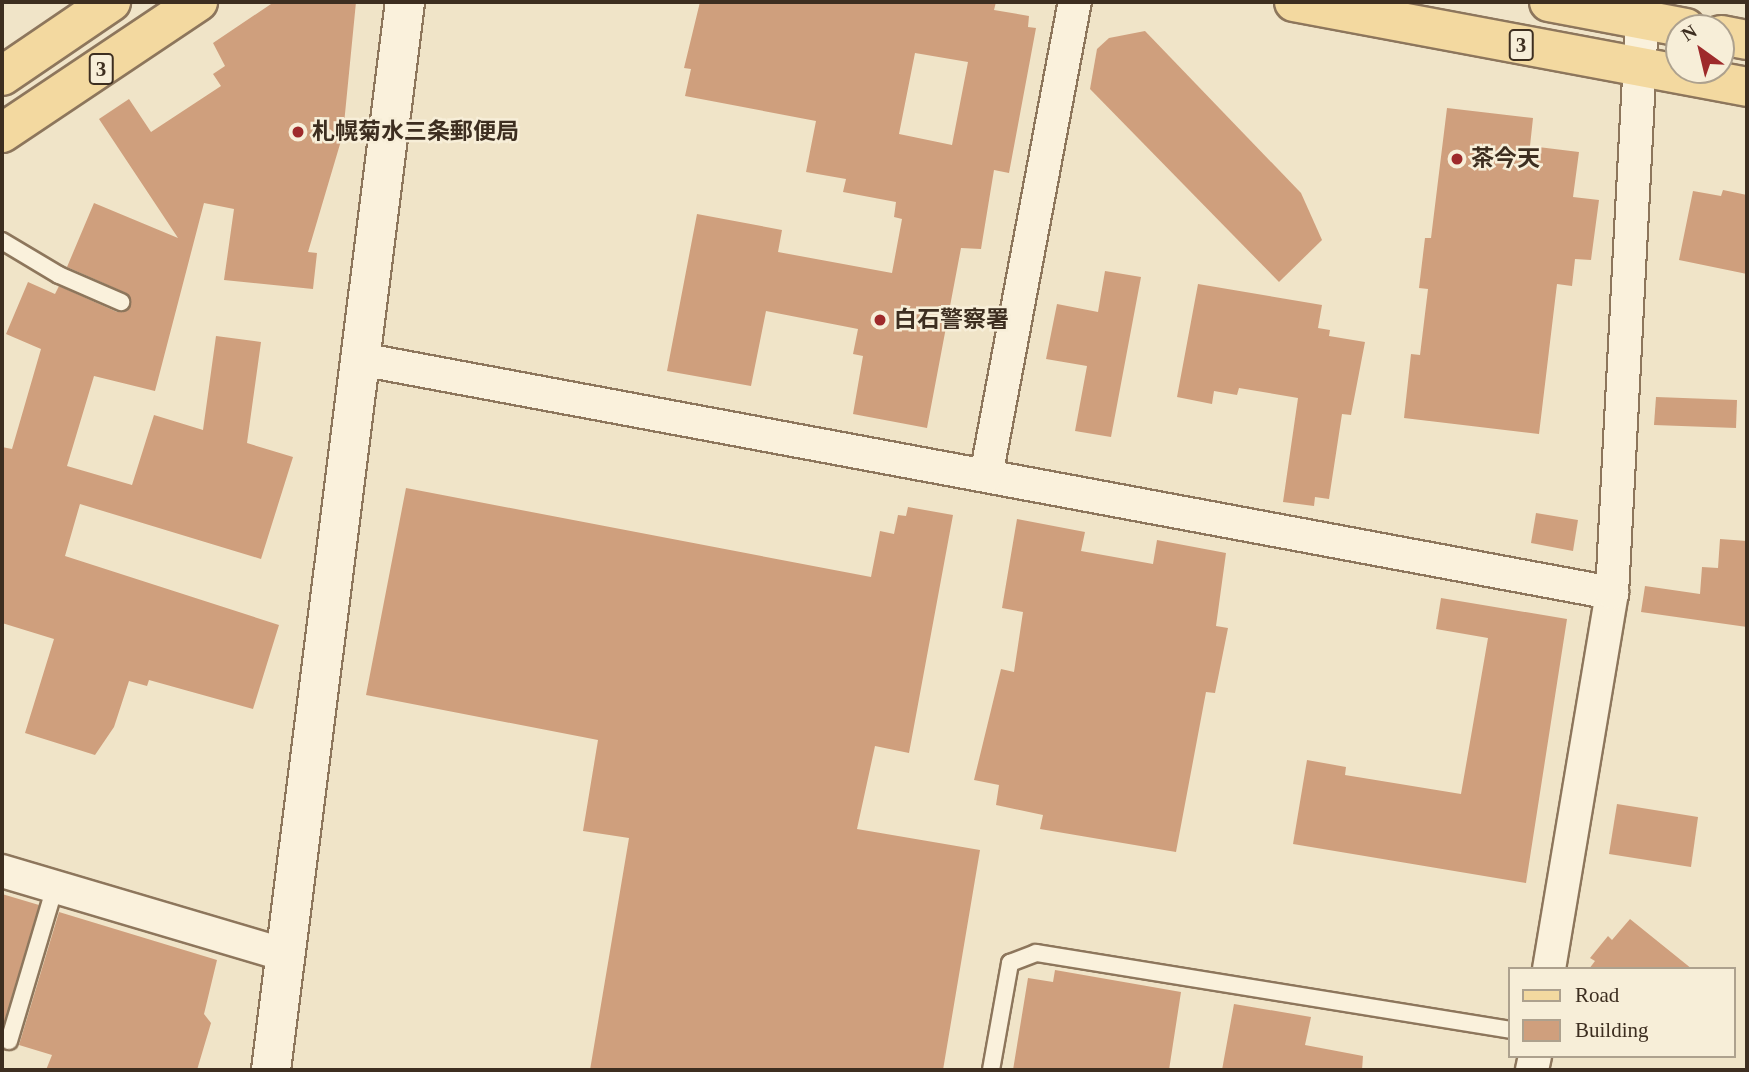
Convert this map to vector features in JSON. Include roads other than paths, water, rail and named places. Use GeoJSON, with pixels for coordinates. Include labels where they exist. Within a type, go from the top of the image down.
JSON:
{"type":"FeatureCollection","features":[{"type":"Feature","properties":{"kind":"main road","name":"3"},"geometry":{"type":"LineString","coordinates":[[2,133],[198,2]]}},
{"type":"Feature","properties":{"kind":"main road","name":"3"},"geometry":{"type":"LineString","coordinates":[[1294,2],[1747,87]]}},
{"type":"Feature","properties":{"kind":"main road","name":"3"},"geometry":{"type":"LineString","coordinates":[[1549,2],[1642,10],[1665,19]]}},
{"type":"Feature","properties":{"kind":"main road","name":"3"},"geometry":{"type":"LineString","coordinates":[[2,76],[93,6]]}},
{"type":"Feature","properties":{"kind":"street"},"geometry":{"type":"LineString","coordinates":[[271,1070],[405,2]]}},
{"type":"Feature","properties":{"kind":"street"},"geometry":{"type":"LineString","coordinates":[[986,476],[1075,2]]}},
{"type":"Feature","properties":{"kind":"street"},"geometry":{"type":"LineString","coordinates":[[1549,967],[1612,593],[1642,10]]}},
{"type":"Feature","properties":{"kind":"street"},"geometry":{"type":"LineString","coordinates":[[360,359],[1612,593]]}},
{"type":"Feature","properties":{"kind":"street"},"geometry":{"type":"LineString","coordinates":[[2,870],[286,955]]}},
{"type":"Feature","properties":{"kind":"lane"},"geometry":{"type":"LineString","coordinates":[[2,241],[59,275],[121,302]]}},
{"type":"Feature","properties":{"kind":"lane"},"geometry":{"type":"LineString","coordinates":[[9,1041],[55,887]]}},
{"type":"Feature","properties":{"kind":"lane"},"geometry":{"type":"LineString","coordinates":[[991,1070],[1010,963],[1036,953],[1508,1030]]}},
{"type":"Feature","properties":{"kind":"place","name":"札幌菊水三条郵便局"},"geometry":{"type":"Point","coordinates":[298,132]}},
{"type":"Feature","properties":{"kind":"place","name":"茶今天"},"geometry":{"type":"Point","coordinates":[1457,159]}},
{"type":"Feature","properties":{"kind":"place","name":"白石警察署"},"geometry":{"type":"Point","coordinates":[880,320]}}]}
